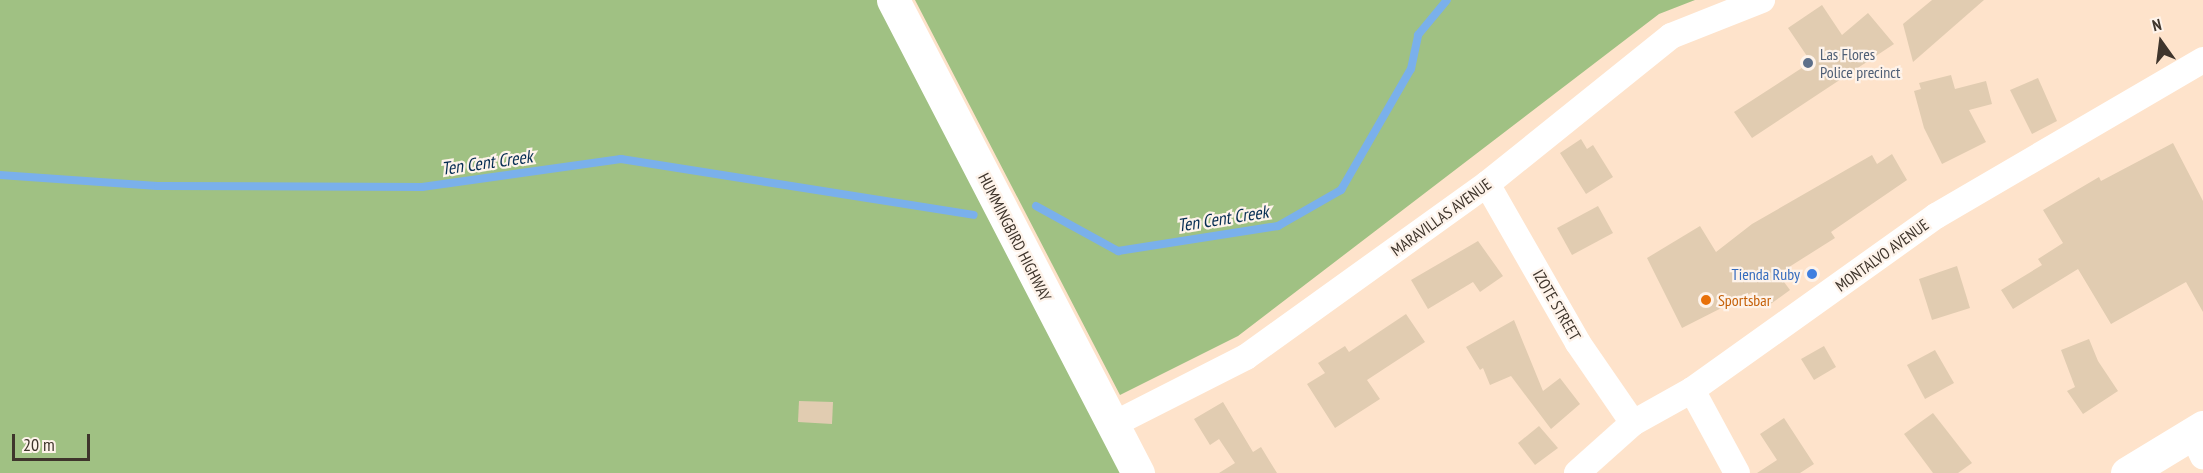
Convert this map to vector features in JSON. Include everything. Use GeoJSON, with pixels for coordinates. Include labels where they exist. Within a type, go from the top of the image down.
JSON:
{"type":"FeatureCollection","features":[{"type":"Feature","properties":{"kind":"main road","name":"HUMMINGBIRD HIGHWAY"},"geometry":{"type":"LineString","coordinates":[[893,0],[1138,473]]}},
{"type":"Feature","properties":{"kind":"main road"},"geometry":{"type":"LineString","coordinates":[[2127,473],[2199,439]]}},
{"type":"Feature","properties":{"kind":"street","name":"MARAVILLAS AVENUE"},"geometry":{"type":"LineString","coordinates":[[1112,425],[1246,357],[1487,184],[1671,36],[1762,0]]}},
{"type":"Feature","properties":{"kind":"street","name":"MONTALVO AVENUE"},"geometry":{"type":"LineString","coordinates":[[1577,473],[1633,423],[1692,390],[1936,216],[2203,60]]}},
{"type":"Feature","properties":{"kind":"street","name":"IZOTE STREET"},"geometry":{"type":"LineString","coordinates":[[1487,184],[1578,343],[1633,423]]}},
{"type":"Feature","properties":{"kind":"street"},"geometry":{"type":"LineString","coordinates":[[1692,390],[1737,473]]}},
{"type":"Feature","properties":{"kind":"green space"},"geometry":{"type":"Polygon","coordinates":[[[0,0],[878,0],[1121,473],[0,473],[0,0]]]}},
{"type":"Feature","properties":{"kind":"green space"},"geometry":{"type":"Polygon","coordinates":[[[915,0],[1695,0],[1659,14],[1238,336],[1120,395],[915,0]]]}},
{"type":"Feature","properties":{"kind":"building"},"geometry":{"type":"Polygon","coordinates":[[[1932,0],[1984,0],[1913,62],[1903,24],[1932,0]]]}},
{"type":"Feature","properties":{"kind":"building"},"geometry":{"type":"Polygon","coordinates":[[[1822,5],[1842,35],[1868,13],[1894,44],[1752,138],[1734,112],[1811,62],[1788,28],[1822,5]]]}},
{"type":"Feature","properties":{"kind":"building"},"geometry":{"type":"Polygon","coordinates":[[[1951,75],[1955,89],[1986,81],[1992,104],[1969,110],[1986,142],[1942,164],[1924,128],[1914,91],[1921,89],[1919,83],[1951,75]]]}},
{"type":"Feature","properties":{"kind":"building"},"geometry":{"type":"Polygon","coordinates":[[[2038,78],[2057,121],[2032,134],[2010,90],[2038,78]]]}},
{"type":"Feature","properties":{"kind":"building"},"geometry":{"type":"Polygon","coordinates":[[[1581,139],[1587,149],[1593,145],[1613,177],[1586,194],[1560,153],[1581,139]]]}},
{"type":"Feature","properties":{"kind":"building"},"geometry":{"type":"Polygon","coordinates":[[[2173,143],[2203,201],[2203,312],[2186,282],[2111,324],[2078,269],[2013,309],[2001,290],[2042,265],[2038,259],[2063,243],[2043,210],[2099,177],[2101,181],[2173,143]]]}},
{"type":"Feature","properties":{"kind":"building"},"geometry":{"type":"Polygon","coordinates":[[[1892,154],[1907,180],[1831,232],[1835,238],[1778,274],[1790,290],[1765,308],[1753,292],[1682,328],[1647,258],[1700,226],[1716,252],[1752,224],[1872,155],[1877,164],[1892,154]]]}},
{"type":"Feature","properties":{"kind":"building"},"geometry":{"type":"Polygon","coordinates":[[[1598,206],[1613,233],[1572,255],[1557,228],[1598,206]]]}},
{"type":"Feature","properties":{"kind":"building"},"geometry":{"type":"Polygon","coordinates":[[[1478,241],[1503,276],[1480,292],[1473,282],[1428,309],[1411,280],[1478,241]]]}},
{"type":"Feature","properties":{"kind":"building"},"geometry":{"type":"Polygon","coordinates":[[[1957,266],[1970,308],[1932,320],[1919,279],[1957,266]]]}},
{"type":"Feature","properties":{"kind":"building"},"geometry":{"type":"Polygon","coordinates":[[[1406,314],[1425,342],[1367,380],[1380,399],[1335,428],[1307,384],[1325,373],[1318,363],[1345,346],[1349,352],[1406,314]]]}},
{"type":"Feature","properties":{"kind":"building"},"geometry":{"type":"Polygon","coordinates":[[[1514,320],[1543,391],[1560,378],[1580,404],[1551,429],[1511,376],[1490,385],[1483,368],[1480,370],[1466,347],[1514,320]]]}},
{"type":"Feature","properties":{"kind":"building"},"geometry":{"type":"Polygon","coordinates":[[[2089,339],[2098,361],[2118,391],[2083,414],[2067,391],[2075,387],[2061,350],[2089,339]]]}},
{"type":"Feature","properties":{"kind":"building"},"geometry":{"type":"Polygon","coordinates":[[[1824,346],[1836,367],[1814,380],[1801,359],[1824,346]]]}},
{"type":"Feature","properties":{"kind":"building"},"geometry":{"type":"Polygon","coordinates":[[[1935,350],[1954,383],[1925,399],[1907,365],[1935,350]]]}},
{"type":"Feature","properties":{"kind":"building"},"geometry":{"type":"Polygon","coordinates":[[[799,401],[833,402],[832,424],[798,422],[799,401]]]}},
{"type":"Feature","properties":{"kind":"building"},"geometry":{"type":"Polygon","coordinates":[[[1223,402],[1253,452],[1261,447],[1277,473],[1219,473],[1235,463],[1219,439],[1210,445],[1194,419],[1223,402]]]}},
{"type":"Feature","properties":{"kind":"building"},"geometry":{"type":"Polygon","coordinates":[[[1933,413],[1972,463],[1958,473],[1933,473],[1904,434],[1933,413]]]}},
{"type":"Feature","properties":{"kind":"building"},"geometry":{"type":"Polygon","coordinates":[[[1784,418],[1814,464],[1800,473],[1757,473],[1777,460],[1760,434],[1784,418]]]}},
{"type":"Feature","properties":{"kind":"building"},"geometry":{"type":"Polygon","coordinates":[[[1539,426],[1558,448],[1535,465],[1518,443],[1539,426]]]}},
{"type":"Feature","properties":{"kind":"waterway","name":"Ten Cent Creek"},"geometry":{"type":"LineString","coordinates":[[1036,206],[1118,251],[1278,226],[1341,190],[1411,69],[1418,35],[1447,0]]}},
{"type":"Feature","properties":{"kind":"waterway","name":"Ten Cent Creek"},"geometry":{"type":"LineString","coordinates":[[0,175],[158,186],[422,187],[621,159],[974,215]]}},
{"type":"Feature","properties":{"kind":"place","name":"Las Flores Police precinct"},"geometry":{"type":"Point","coordinates":[1808,63]}},
{"type":"Feature","properties":{"kind":"place","name":"Tienda Ruby"},"geometry":{"type":"Point","coordinates":[1812,274]}},
{"type":"Feature","properties":{"kind":"place","name":"Sportsbar"},"geometry":{"type":"Point","coordinates":[1706,300]}}]}
